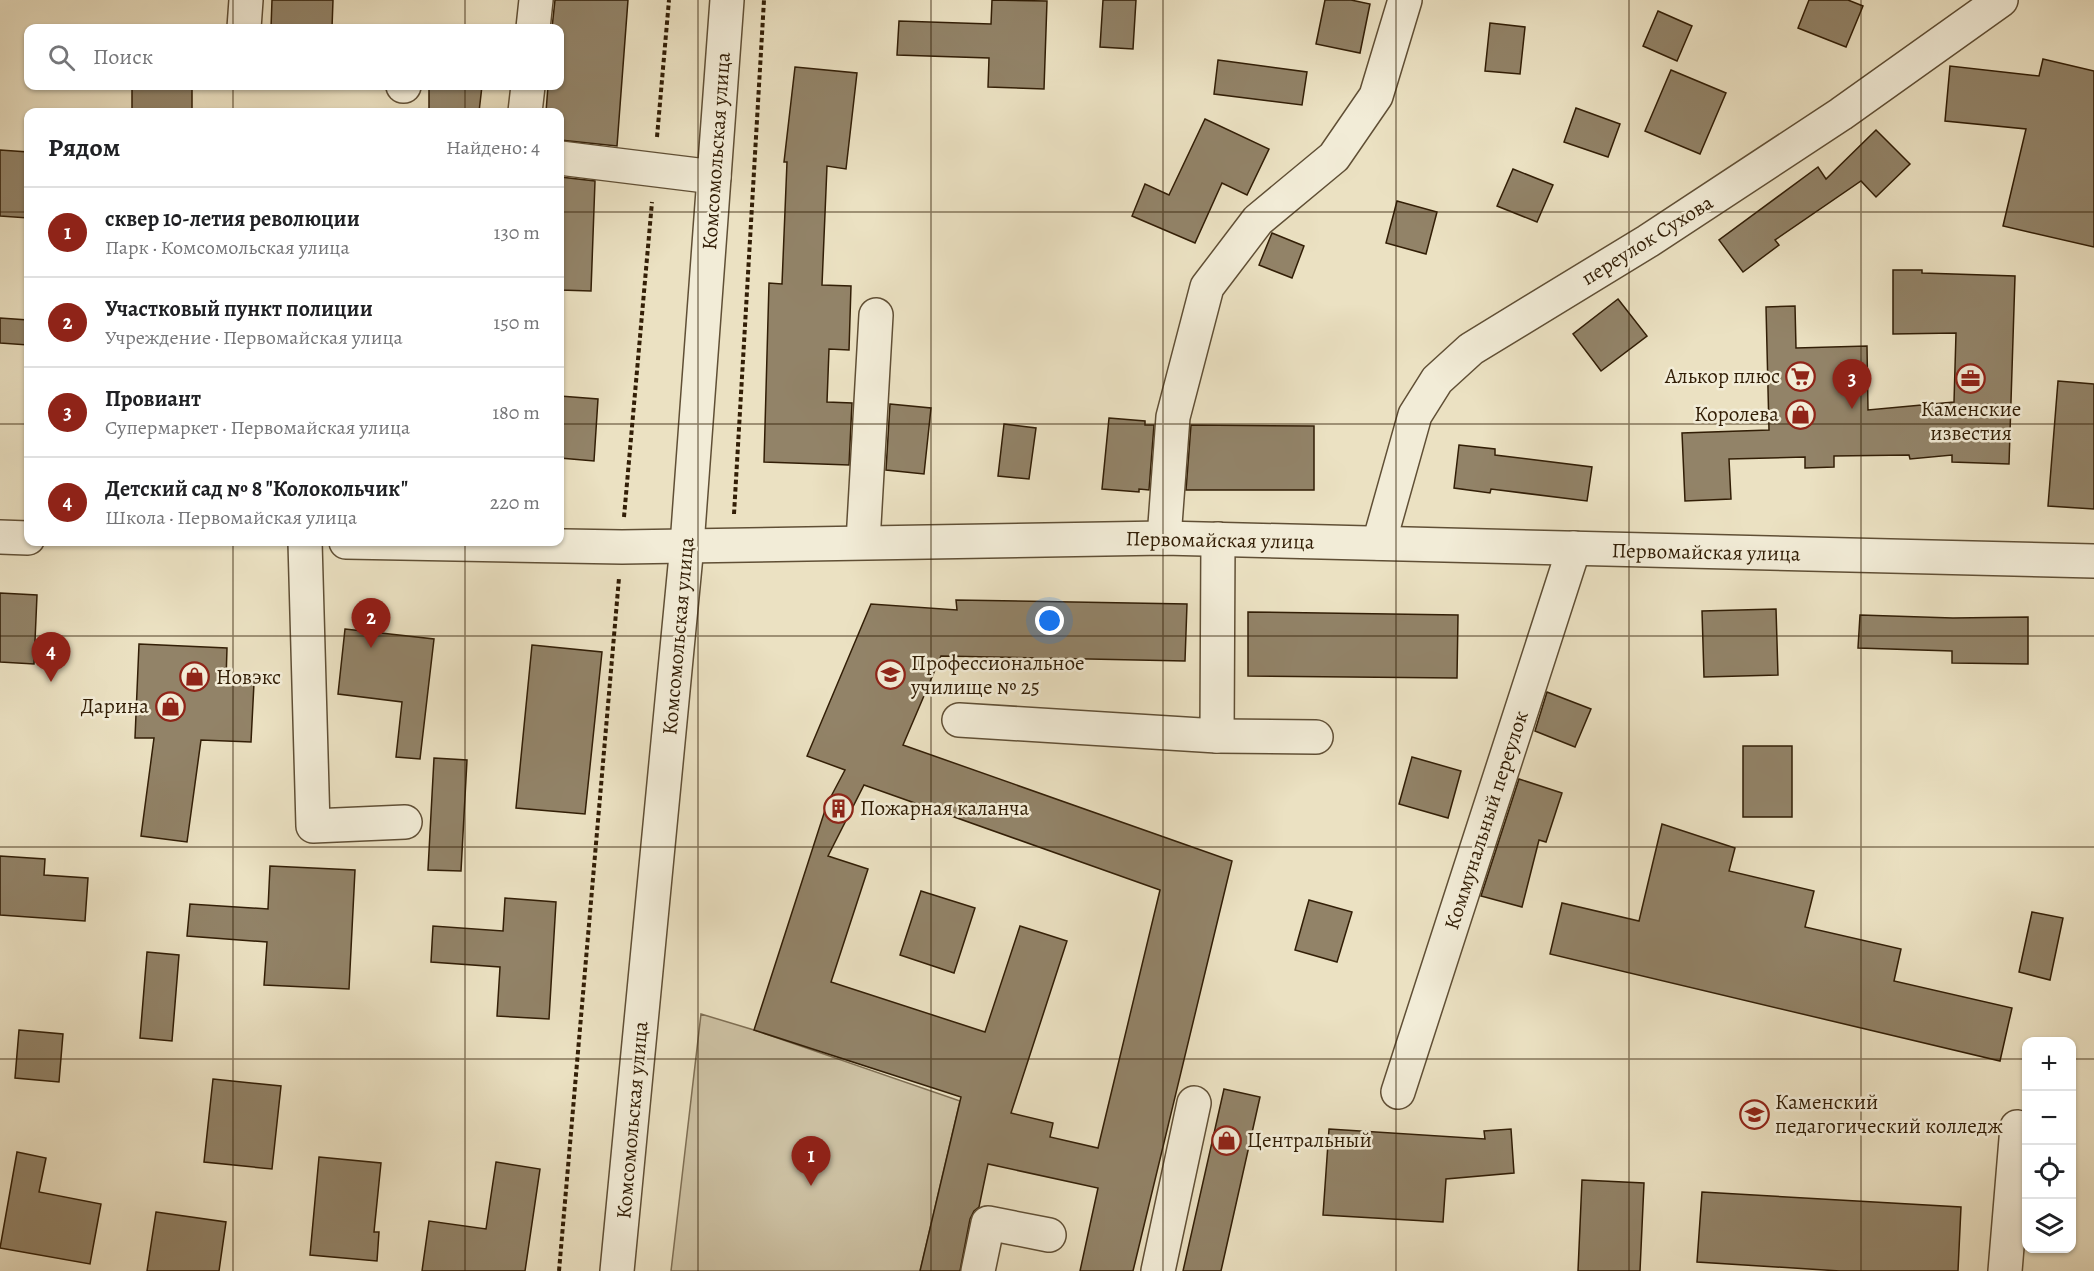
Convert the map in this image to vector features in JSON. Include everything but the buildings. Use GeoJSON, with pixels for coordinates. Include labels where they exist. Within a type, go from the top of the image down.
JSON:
{"type":"FeatureCollection","features":[{"type":"Feature","properties":{"kind":"street"},"geometry":{"type":"LineString","coordinates":[[244,24],[246,0]]}},
{"type":"Feature","properties":{"kind":"street"},"geometry":{"type":"LineString","coordinates":[[533,24],[536,0]]}},
{"type":"Feature","properties":{"kind":"street","name":"Комсомольская улица"},"geometry":{"type":"LineString","coordinates":[[617,1271],[687,545],[727,0]]}},
{"type":"Feature","properties":{"kind":"street"},"geometry":{"type":"LineString","coordinates":[[1164,538],[1173,417],[1207,287],[1258,220],[1334,157],[1376,96],[1406,0]]}},
{"type":"Feature","properties":{"kind":"street","name":"переулок Сухова"},"geometry":{"type":"LineString","coordinates":[[1379,543],[1415,415],[1437,380],[1471,349],[1687,216],[1841,114],[2001,0]]}},
{"type":"Feature","properties":{"kind":"street"},"geometry":{"type":"LineString","coordinates":[[525,108],[528,90]]}},
{"type":"Feature","properties":{"kind":"street"},"geometry":{"type":"LineString","coordinates":[[564,159],[714,177]]}},
{"type":"Feature","properties":{"kind":"street"},"geometry":{"type":"LineString","coordinates":[[863,542],[876,315]]}},
{"type":"Feature","properties":{"kind":"street"},"geometry":{"type":"LineString","coordinates":[[0,537],[24,537]]}},
{"type":"Feature","properties":{"kind":"street"},"geometry":{"type":"LineString","coordinates":[[1217,736],[1218,538]]}},
{"type":"Feature","properties":{"kind":"street","name":"Первомайская улица"},"geometry":{"type":"LineString","coordinates":[[564,546],[1218,538],[2094,561]]}},
{"type":"Feature","properties":{"kind":"street"},"geometry":{"type":"LineString","coordinates":[[304,546],[313,826],[405,822]]}},
{"type":"Feature","properties":{"kind":"street","name":"Коммунальный переулок"},"geometry":{"type":"LineString","coordinates":[[1398,1092],[1574,548]]}},
{"type":"Feature","properties":{"kind":"street"},"geometry":{"type":"LineString","coordinates":[[960,720],[1217,736],[1316,737]]}},
{"type":"Feature","properties":{"kind":"street"},"geometry":{"type":"LineString","coordinates":[[1158,1271],[1194,1103]]}},
{"type":"Feature","properties":{"kind":"street"},"geometry":{"type":"LineString","coordinates":[[2005,1271],[2017,1127]]}},
{"type":"Feature","properties":{"kind":"street"},"geometry":{"type":"LineString","coordinates":[[978,1271],[988,1222],[1049,1235]]}},
{"type":"Feature","properties":{"kind":"path"},"geometry":{"type":"LineString","coordinates":[[559,1271],[669,0]]}},
{"type":"Feature","properties":{"kind":"path"},"geometry":{"type":"LineString","coordinates":[[733,544],[764,0]]}},
{"type":"Feature","properties":{"kind":"shaded area"},"geometry":{"type":"Polygon","coordinates":[[[701,1014],[960,1101],[920,1271],[671,1271],[701,1014]]]}},
{"type":"Feature","properties":{"kind":"place","name":"Алькор плюс"},"geometry":{"type":"Point","coordinates":[1801,376]}},
{"type":"Feature","properties":{"kind":"place","name":"Каменские известия"},"geometry":{"type":"Point","coordinates":[1971,378]}},
{"type":"Feature","properties":{"kind":"place","name":"Провиант"},"geometry":{"type":"Point","coordinates":[1852,409]}},
{"type":"Feature","properties":{"kind":"place","name":"Королева"},"geometry":{"type":"Point","coordinates":[1800,414]}},
{"type":"Feature","properties":{"kind":"place","name":"Участковый пункт полиции"},"geometry":{"type":"Point","coordinates":[371,648]}},
{"type":"Feature","properties":{"kind":"place","name":"Профессиональное училище № 25"},"geometry":{"type":"Point","coordinates":[890,675]}},
{"type":"Feature","properties":{"kind":"place","name":"Новэкс"},"geometry":{"type":"Point","coordinates":[195,677]}},
{"type":"Feature","properties":{"kind":"place","name":"Детский сад № 8 \"Колокольчик\""},"geometry":{"type":"Point","coordinates":[51,682]}},
{"type":"Feature","properties":{"kind":"place","name":"Дарина"},"geometry":{"type":"Point","coordinates":[170,706]}},
{"type":"Feature","properties":{"kind":"place","name":"Пожарная каланча"},"geometry":{"type":"Point","coordinates":[839,808]}},
{"type":"Feature","properties":{"kind":"place","name":"Каменский педагогический колледж"},"geometry":{"type":"Point","coordinates":[1754,1114]}},
{"type":"Feature","properties":{"kind":"place","name":"Центральный"},"geometry":{"type":"Point","coordinates":[1226,1140]}},
{"type":"Feature","properties":{"kind":"place","name":"сквер 10-летия революции"},"geometry":{"type":"Point","coordinates":[811,1186]}}]}
